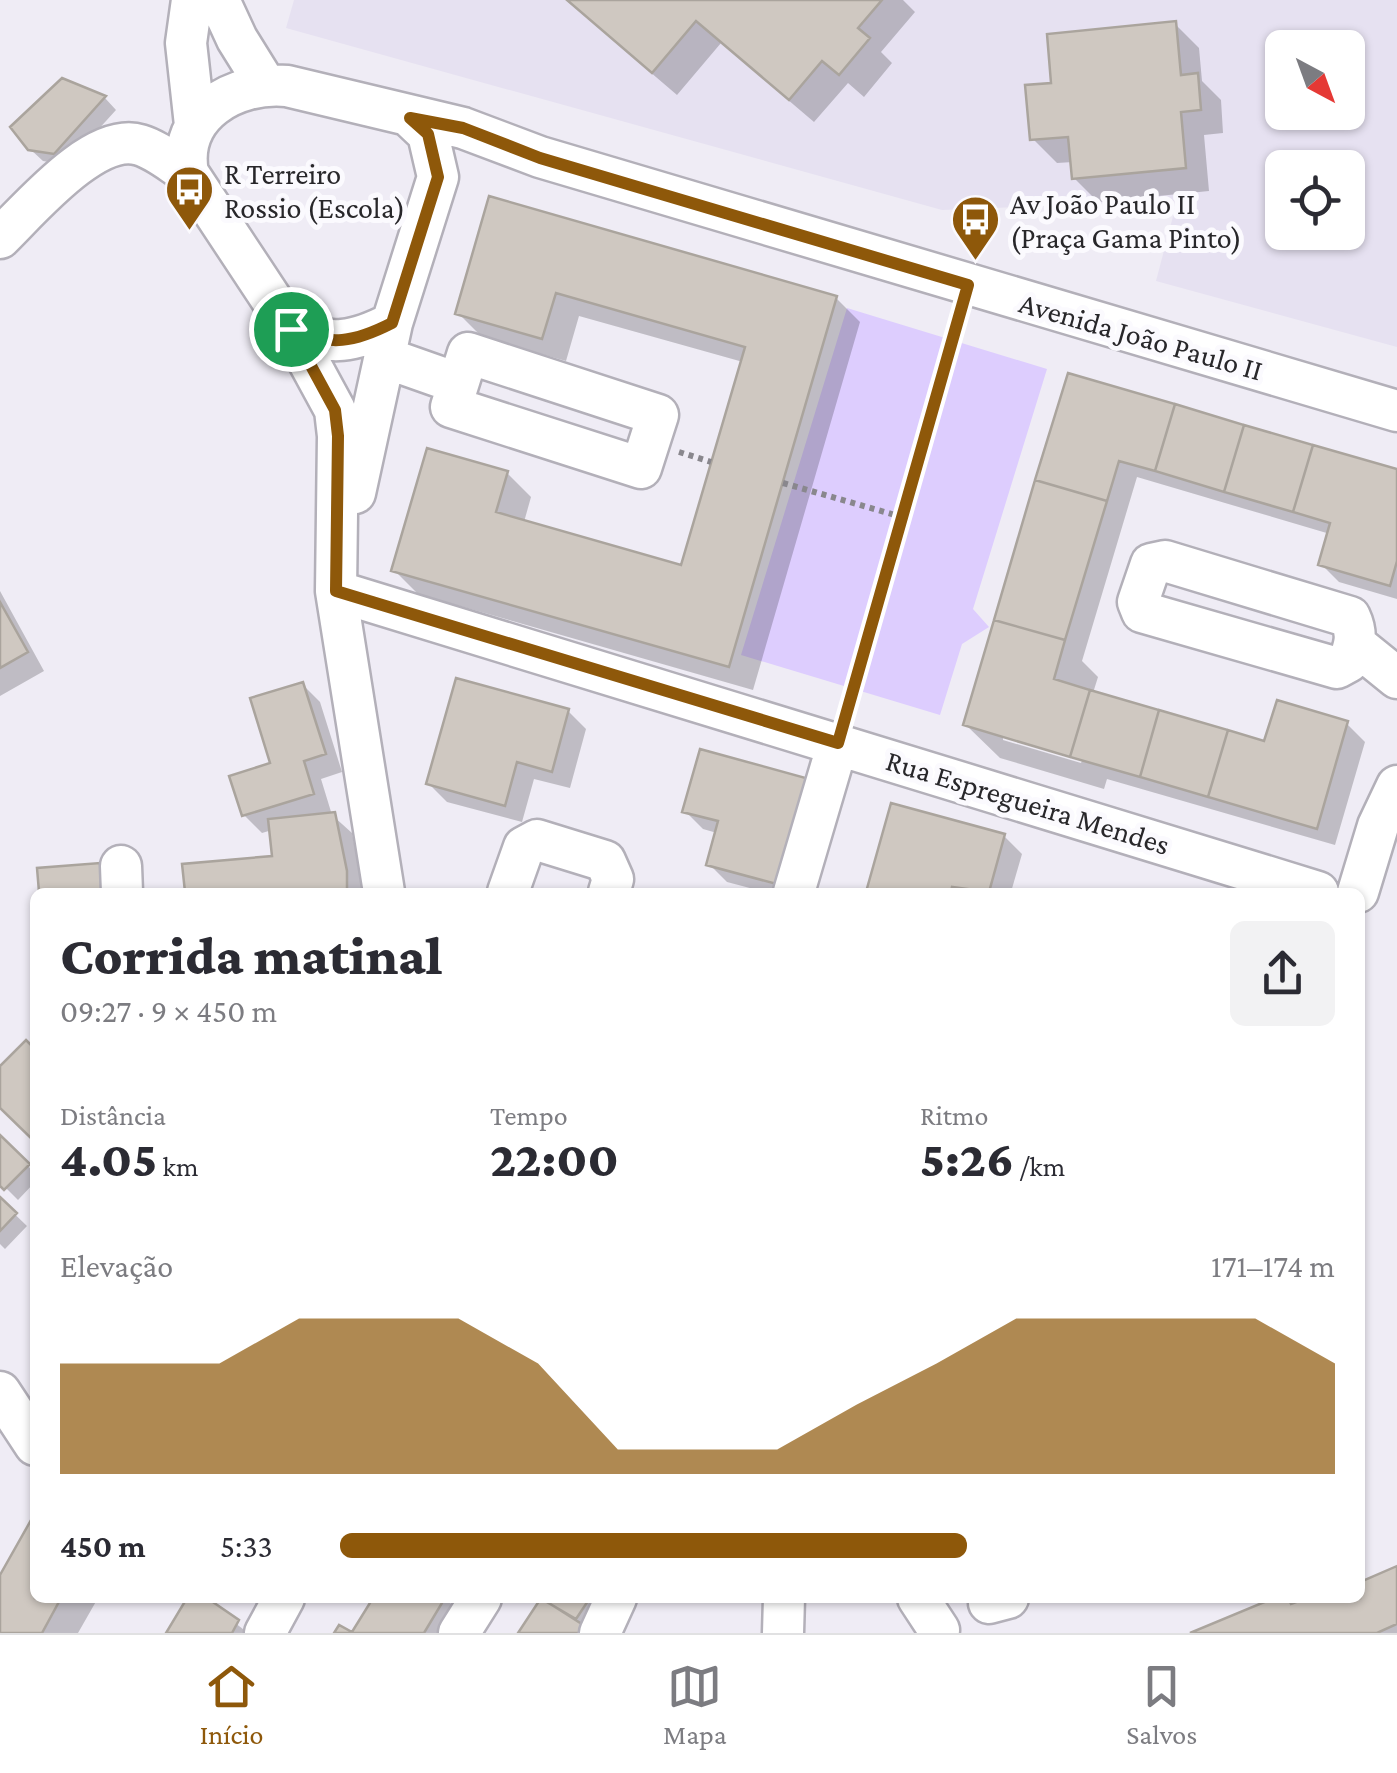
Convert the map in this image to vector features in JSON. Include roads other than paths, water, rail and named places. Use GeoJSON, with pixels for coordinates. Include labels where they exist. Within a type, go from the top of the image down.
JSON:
{"type":"FeatureCollection","features":[{"type":"Feature","properties":{"kind":"street"},"geometry":{"type":"LineString","coordinates":[[192,0],[186,44],[196,125]]}},
{"type":"Feature","properties":{"kind":"street"},"geometry":{"type":"LineString","coordinates":[[219,0],[264,84]]}},
{"type":"Feature","properties":{"kind":"street"},"geometry":{"type":"LineString","coordinates":[[336,591],[389,340],[438,177],[428,134],[410,118],[287,86],[264,84],[235,92],[205,110],[184,155],[188,173],[291,329],[335,410],[336,591],[383,888]]}},
{"type":"Feature","properties":{"kind":"street","name":"Avenida João Paulo II"},"geometry":{"type":"LineString","coordinates":[[410,118],[463,128],[540,158],[1397,411]]}},
{"type":"Feature","properties":{"kind":"street"},"geometry":{"type":"LineString","coordinates":[[0,238],[70,171],[114,146],[136,144],[188,173]]}},
{"type":"Feature","properties":{"kind":"street","name":"Avenida João Paulo II"},"geometry":{"type":"LineString","coordinates":[[438,177],[469,163],[540,158]]}},
{"type":"Feature","properties":{"kind":"street"},"geometry":{"type":"LineString","coordinates":[[291,329],[314,340],[341,342],[371,334],[389,340],[457,384]]}},
{"type":"Feature","properties":{"kind":"street"},"geometry":{"type":"LineString","coordinates":[[468,353],[658,414],[641,468],[451,407],[457,384],[468,353]]}},
{"type":"Feature","properties":{"kind":"street"},"geometry":{"type":"LineString","coordinates":[[1356,644],[1348,662],[1336,668],[1142,612],[1138,602],[1151,564],[1165,561],[1350,617],[1356,644],[1397,678]]}},
{"type":"Feature","properties":{"kind":"street","name":"Rua Espregueira Mendes"},"geometry":{"type":"LineString","coordinates":[[336,591],[1305,888]]}},
{"type":"Feature","properties":{"kind":"street"},"geometry":{"type":"LineString","coordinates":[[795,888],[838,743]]}},
{"type":"Feature","properties":{"kind":"street"},"geometry":{"type":"LineString","coordinates":[[1359,888],[1378,826],[1397,786]]}},
{"type":"Feature","properties":{"kind":"street"},"geometry":{"type":"LineString","coordinates":[[509,888],[524,847],[537,840],[605,861],[612,878],[609,888]]}},
{"type":"Feature","properties":{"kind":"street"},"geometry":{"type":"LineString","coordinates":[[0,1392],[30,1437]]}},
{"type":"Feature","properties":{"kind":"street"},"geometry":{"type":"LineString","coordinates":[[265,1633],[281,1603]]}},
{"type":"Feature","properties":{"kind":"street"},"geometry":{"type":"LineString","coordinates":[[459,1633],[477,1603]]}},
{"type":"Feature","properties":{"kind":"street"},"geometry":{"type":"LineString","coordinates":[[600,1633],[614,1603]]}},
{"type":"Feature","properties":{"kind":"street"},"geometry":{"type":"LineString","coordinates":[[783,1633],[784,1603]]}},
{"type":"Feature","properties":{"kind":"place","name":"R Terreiro Rossio (Escola)"},"geometry":{"type":"Point","coordinates":[189,232]}},
{"type":"Feature","properties":{"kind":"place","name":"Av João Paulo II (Praça Gama Pinto)"},"geometry":{"type":"Point","coordinates":[975,262]}}]}
